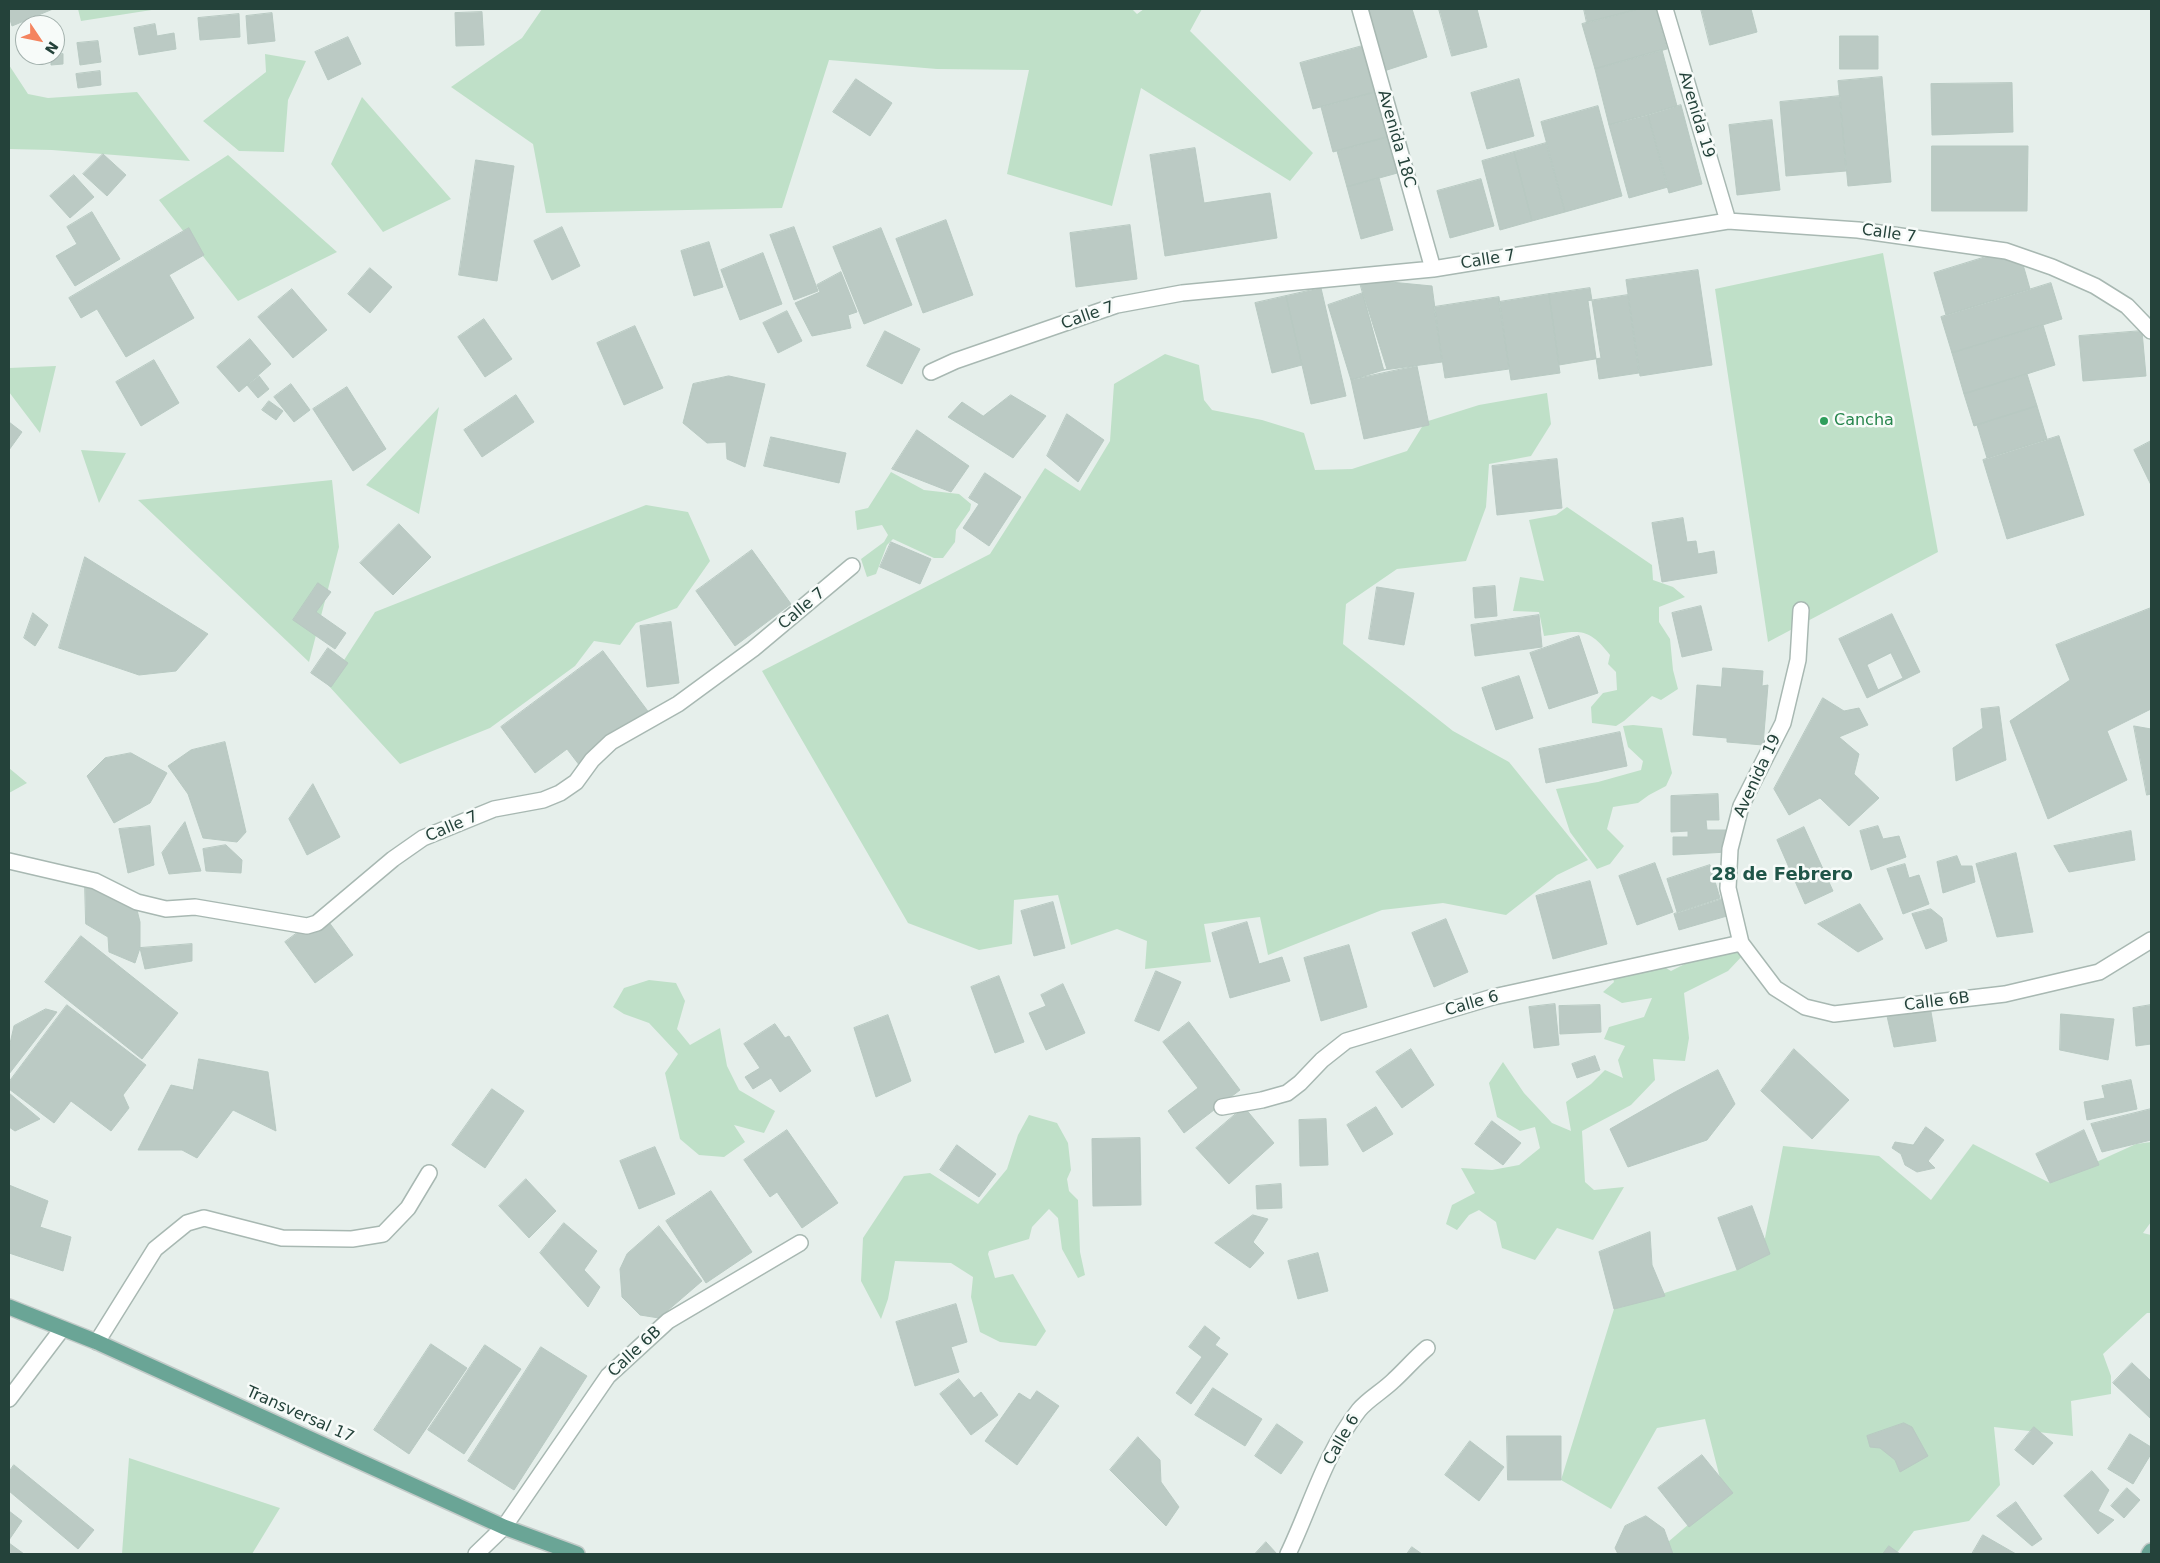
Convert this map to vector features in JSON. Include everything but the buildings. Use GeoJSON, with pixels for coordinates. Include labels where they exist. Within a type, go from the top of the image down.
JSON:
{"type":"FeatureCollection","features":[{"type":"Feature","properties":{"kind":"main road","name":"Transversal 17"},"geometry":{"type":"LineString","coordinates":[[9,1307],[97,1342],[504,1527],[577,1554]]}},
{"type":"Feature","properties":{"kind":"street","name":"Avenida 18C"},"geometry":{"type":"LineString","coordinates":[[1360,9],[1433,269]]}},
{"type":"Feature","properties":{"kind":"street","name":"Avenida 19"},"geometry":{"type":"LineString","coordinates":[[1665,9],[1728,221]]}},
{"type":"Feature","properties":{"kind":"street","name":"Calle 7"},"geometry":{"type":"LineString","coordinates":[[931,372],[955,361],[1117,306],[1182,293],[1433,269],[1728,221],[1858,230],[2006,251],[2052,267],[2094,286],[2127,306],[2151,331]]}},
{"type":"Feature","properties":{"kind":"street","name":"Calle 7"},"geometry":{"type":"LineString","coordinates":[[9,861],[95,881],[137,902],[166,909],[196,907],[302,925],[317,923],[394,858],[424,838],[494,809],[543,800],[560,793],[576,782],[592,760],[611,742],[678,704],[753,649],[852,566]]}},
{"type":"Feature","properties":{"kind":"street","name":"Avenida 19"},"geometry":{"type":"LineString","coordinates":[[1741,943],[1728,888],[1730,849],[1741,806],[1784,723],[1798,660],[1801,610]]}},
{"type":"Feature","properties":{"kind":"street","name":"Calle 6B"},"geometry":{"type":"LineString","coordinates":[[1741,943],[1776,988],[1805,1007],[1834,1014],[2005,994],[2099,972],[2151,940]]}},
{"type":"Feature","properties":{"kind":"street","name":"Calle 6"},"geometry":{"type":"LineString","coordinates":[[1222,1107],[1262,1100],[1287,1093],[1300,1083],[1322,1060],[1346,1041],[1493,998],[1741,943]]}},
{"type":"Feature","properties":{"kind":"street"},"geometry":{"type":"LineString","coordinates":[[97,1342],[154,1249],[187,1223],[204,1218],[282,1238],[352,1239],[383,1234],[408,1208],[429,1173]]}},
{"type":"Feature","properties":{"kind":"street","name":"Calle 6B"},"geometry":{"type":"LineString","coordinates":[[476,1554],[504,1527],[608,1376],[668,1321],[800,1243]]}},
{"type":"Feature","properties":{"kind":"street"},"geometry":{"type":"LineString","coordinates":[[9,1399],[62,1329]]}},
{"type":"Feature","properties":{"kind":"street","name":"Calle 6"},"geometry":{"type":"LineString","coordinates":[[1288,1554],[1312,1494],[1350,1423],[1360,1409],[1394,1381],[1412,1360],[1427,1348]]}},
{"type":"Feature","properties":{"kind":"green space"},"geometry":{"type":"Polygon","coordinates":[[[78,9],[158,9],[81,21],[78,9]]]}},
{"type":"Feature","properties":{"kind":"green space"},"geometry":{"type":"Polygon","coordinates":[[[542,9],[1132,9],[1137,14],[1144,9],[1202,9],[1190,31],[1313,153],[1290,181],[1141,88],[1112,206],[1007,174],[1029,70],[937,69],[829,60],[782,208],[546,213],[533,144],[451,87],[522,38],[542,9]]]}},
{"type":"Feature","properties":{"kind":"green space"},"geometry":{"type":"Polygon","coordinates":[[[265,54],[306,61],[288,100],[284,152],[239,151],[203,121],[266,72],[265,54]]]}},
{"type":"Feature","properties":{"kind":"green space"},"geometry":{"type":"Polygon","coordinates":[[[9,65],[28,94],[48,98],[137,92],[190,161],[52,150],[9,149],[9,65]]]}},
{"type":"Feature","properties":{"kind":"green space"},"geometry":{"type":"Polygon","coordinates":[[[362,97],[451,199],[383,232],[331,164],[362,97]]]}},
{"type":"Feature","properties":{"kind":"green space"},"geometry":{"type":"Polygon","coordinates":[[[228,155],[337,252],[238,301],[159,200],[228,155]]]}},
{"type":"Feature","properties":{"kind":"green space","name":"Cancha"},"geometry":{"type":"Polygon","coordinates":[[[1883,253],[1938,552],[1768,642],[1715,289],[1883,253]]]}},
{"type":"Feature","properties":{"kind":"green space"},"geometry":{"type":"Polygon","coordinates":[[[1165,354],[1199,365],[1204,400],[1212,410],[1262,420],[1304,433],[1315,470],[1352,469],[1407,451],[1425,422],[1479,405],[1547,393],[1551,424],[1531,456],[1489,464],[1486,507],[1466,561],[1397,569],[1346,604],[1343,644],[1453,731],[1509,762],[1588,860],[1557,875],[1506,915],[1443,903],[1382,910],[1268,955],[1260,917],[1204,924],[1211,962],[1145,969],[1147,941],[1117,929],[1071,945],[1058,895],[1014,900],[1012,944],[979,950],[908,923],[762,671],[990,554],[1045,468],[1080,491],[1110,441],[1114,384],[1165,354]]]}},
{"type":"Feature","properties":{"kind":"green space"},"geometry":{"type":"Polygon","coordinates":[[[56,366],[40,433],[9,392],[9,368],[56,366]]]}},
{"type":"Feature","properties":{"kind":"green space"},"geometry":{"type":"Polygon","coordinates":[[[439,407],[419,514],[366,485],[439,407]]]}},
{"type":"Feature","properties":{"kind":"green space"},"geometry":{"type":"Polygon","coordinates":[[[81,450],[126,453],[99,503],[81,450]]]}},
{"type":"Feature","properties":{"kind":"green space"},"geometry":{"type":"Polygon","coordinates":[[[891,472],[924,490],[959,494],[971,504],[970,510],[956,530],[955,542],[943,558],[934,558],[893,539],[887,545],[876,574],[867,577],[861,559],[884,542],[888,535],[882,525],[857,530],[855,511],[868,508],[891,472]]]}},
{"type":"Feature","properties":{"kind":"green space"},"geometry":{"type":"Polygon","coordinates":[[[332,480],[339,547],[309,662],[138,500],[332,480]]]}},
{"type":"Feature","properties":{"kind":"green space"},"geometry":{"type":"Polygon","coordinates":[[[646,505],[688,512],[710,561],[677,608],[636,623],[620,645],[594,641],[575,666],[490,728],[400,764],[328,685],[375,612],[646,505]]]}},
{"type":"Feature","properties":{"kind":"green space"},"geometry":{"type":"Polygon","coordinates":[[[1567,507],[1652,565],[1653,580],[1673,587],[1685,597],[1659,607],[1659,622],[1670,639],[1673,670],[1678,689],[1661,700],[1652,696],[1616,726],[1592,723],[1591,707],[1603,693],[1617,690],[1616,672],[1608,664],[1610,655],[1602,645],[1588,634],[1581,632],[1544,636],[1539,612],[1513,611],[1520,577],[1544,581],[1529,520],[1556,515],[1567,507]]]}},
{"type":"Feature","properties":{"kind":"green space"},"geometry":{"type":"Polygon","coordinates":[[[1633,725],[1662,728],[1672,773],[1666,786],[1638,803],[1613,807],[1607,829],[1624,846],[1610,864],[1597,869],[1570,832],[1556,789],[1598,782],[1641,770],[1643,761],[1628,747],[1623,726],[1633,725]]]}},
{"type":"Feature","properties":{"kind":"green space"},"geometry":{"type":"Polygon","coordinates":[[[9,768],[27,783],[9,793],[9,768]]]}},
{"type":"Feature","properties":{"kind":"green space"},"geometry":{"type":"Polygon","coordinates":[[[1716,948],[1745,953],[1728,971],[1684,993],[1689,1038],[1685,1061],[1653,1059],[1655,1080],[1631,1105],[1582,1131],[1585,1182],[1594,1190],[1624,1187],[1593,1240],[1557,1228],[1535,1260],[1502,1248],[1496,1222],[1479,1210],[1469,1215],[1457,1230],[1446,1224],[1452,1205],[1475,1193],[1461,1168],[1492,1170],[1519,1165],[1540,1148],[1535,1127],[1520,1131],[1497,1117],[1489,1083],[1503,1062],[1524,1093],[1552,1123],[1571,1131],[1566,1102],[1591,1084],[1605,1070],[1623,1078],[1618,1060],[1625,1046],[1604,1039],[1609,1027],[1644,1017],[1652,998],[1622,1003],[1603,992],[1614,982],[1610,969],[1653,960],[1671,971],[1716,948]]]}},
{"type":"Feature","properties":{"kind":"green space"},"geometry":{"type":"Polygon","coordinates":[[[649,980],[676,983],[685,1001],[677,1029],[690,1045],[720,1028],[727,1066],[739,1090],[775,1111],[764,1133],[734,1125],[745,1142],[724,1157],[699,1155],[680,1139],[665,1073],[678,1054],[649,1023],[624,1014],[613,1007],[624,988],[649,980]]]}},
{"type":"Feature","properties":{"kind":"green space"},"geometry":{"type":"Polygon","coordinates":[[[1029,1115],[1057,1123],[1068,1143],[1071,1170],[1067,1179],[1069,1191],[1078,1200],[1080,1252],[1085,1275],[1078,1278],[1062,1249],[1058,1218],[1049,1209],[1032,1227],[1029,1239],[989,1251],[988,1254],[995,1278],[1013,1274],[1046,1331],[1036,1346],[1000,1342],[980,1332],[971,1297],[973,1277],[951,1263],[895,1261],[888,1299],[881,1319],[861,1281],[863,1238],[904,1176],[930,1173],[978,1204],[1007,1169],[1018,1135],[1029,1115]]]}},
{"type":"Feature","properties":{"kind":"green space"},"geometry":{"type":"Polygon","coordinates":[[[2151,1142],[2151,1222],[2143,1233],[2151,1235],[2151,1313],[2147,1313],[2103,1354],[2111,1376],[2111,1394],[2071,1401],[2073,1436],[1994,1427],[2000,1485],[1969,1521],[1914,1531],[1896,1554],[1654,1554],[1724,1494],[1705,1419],[1657,1428],[1611,1509],[1561,1480],[1614,1309],[1737,1270],[1765,1238],[1783,1146],[1879,1156],[1931,1200],[1973,1144],[2050,1183],[2136,1144],[2151,1142]]]}},
{"type":"Feature","properties":{"kind":"green space"},"geometry":{"type":"Polygon","coordinates":[[[129,1458],[280,1508],[252,1554],[122,1554],[129,1458]]]}},
{"type":"Feature","properties":{"kind":"place","name":"Cancha"},"geometry":{"type":"Point","coordinates":[1824,421]}},
{"type":"Feature","properties":{"kind":"district","name":"28 de Febrero"},"geometry":{"type":"Point","coordinates":[1782,875]}}]}
